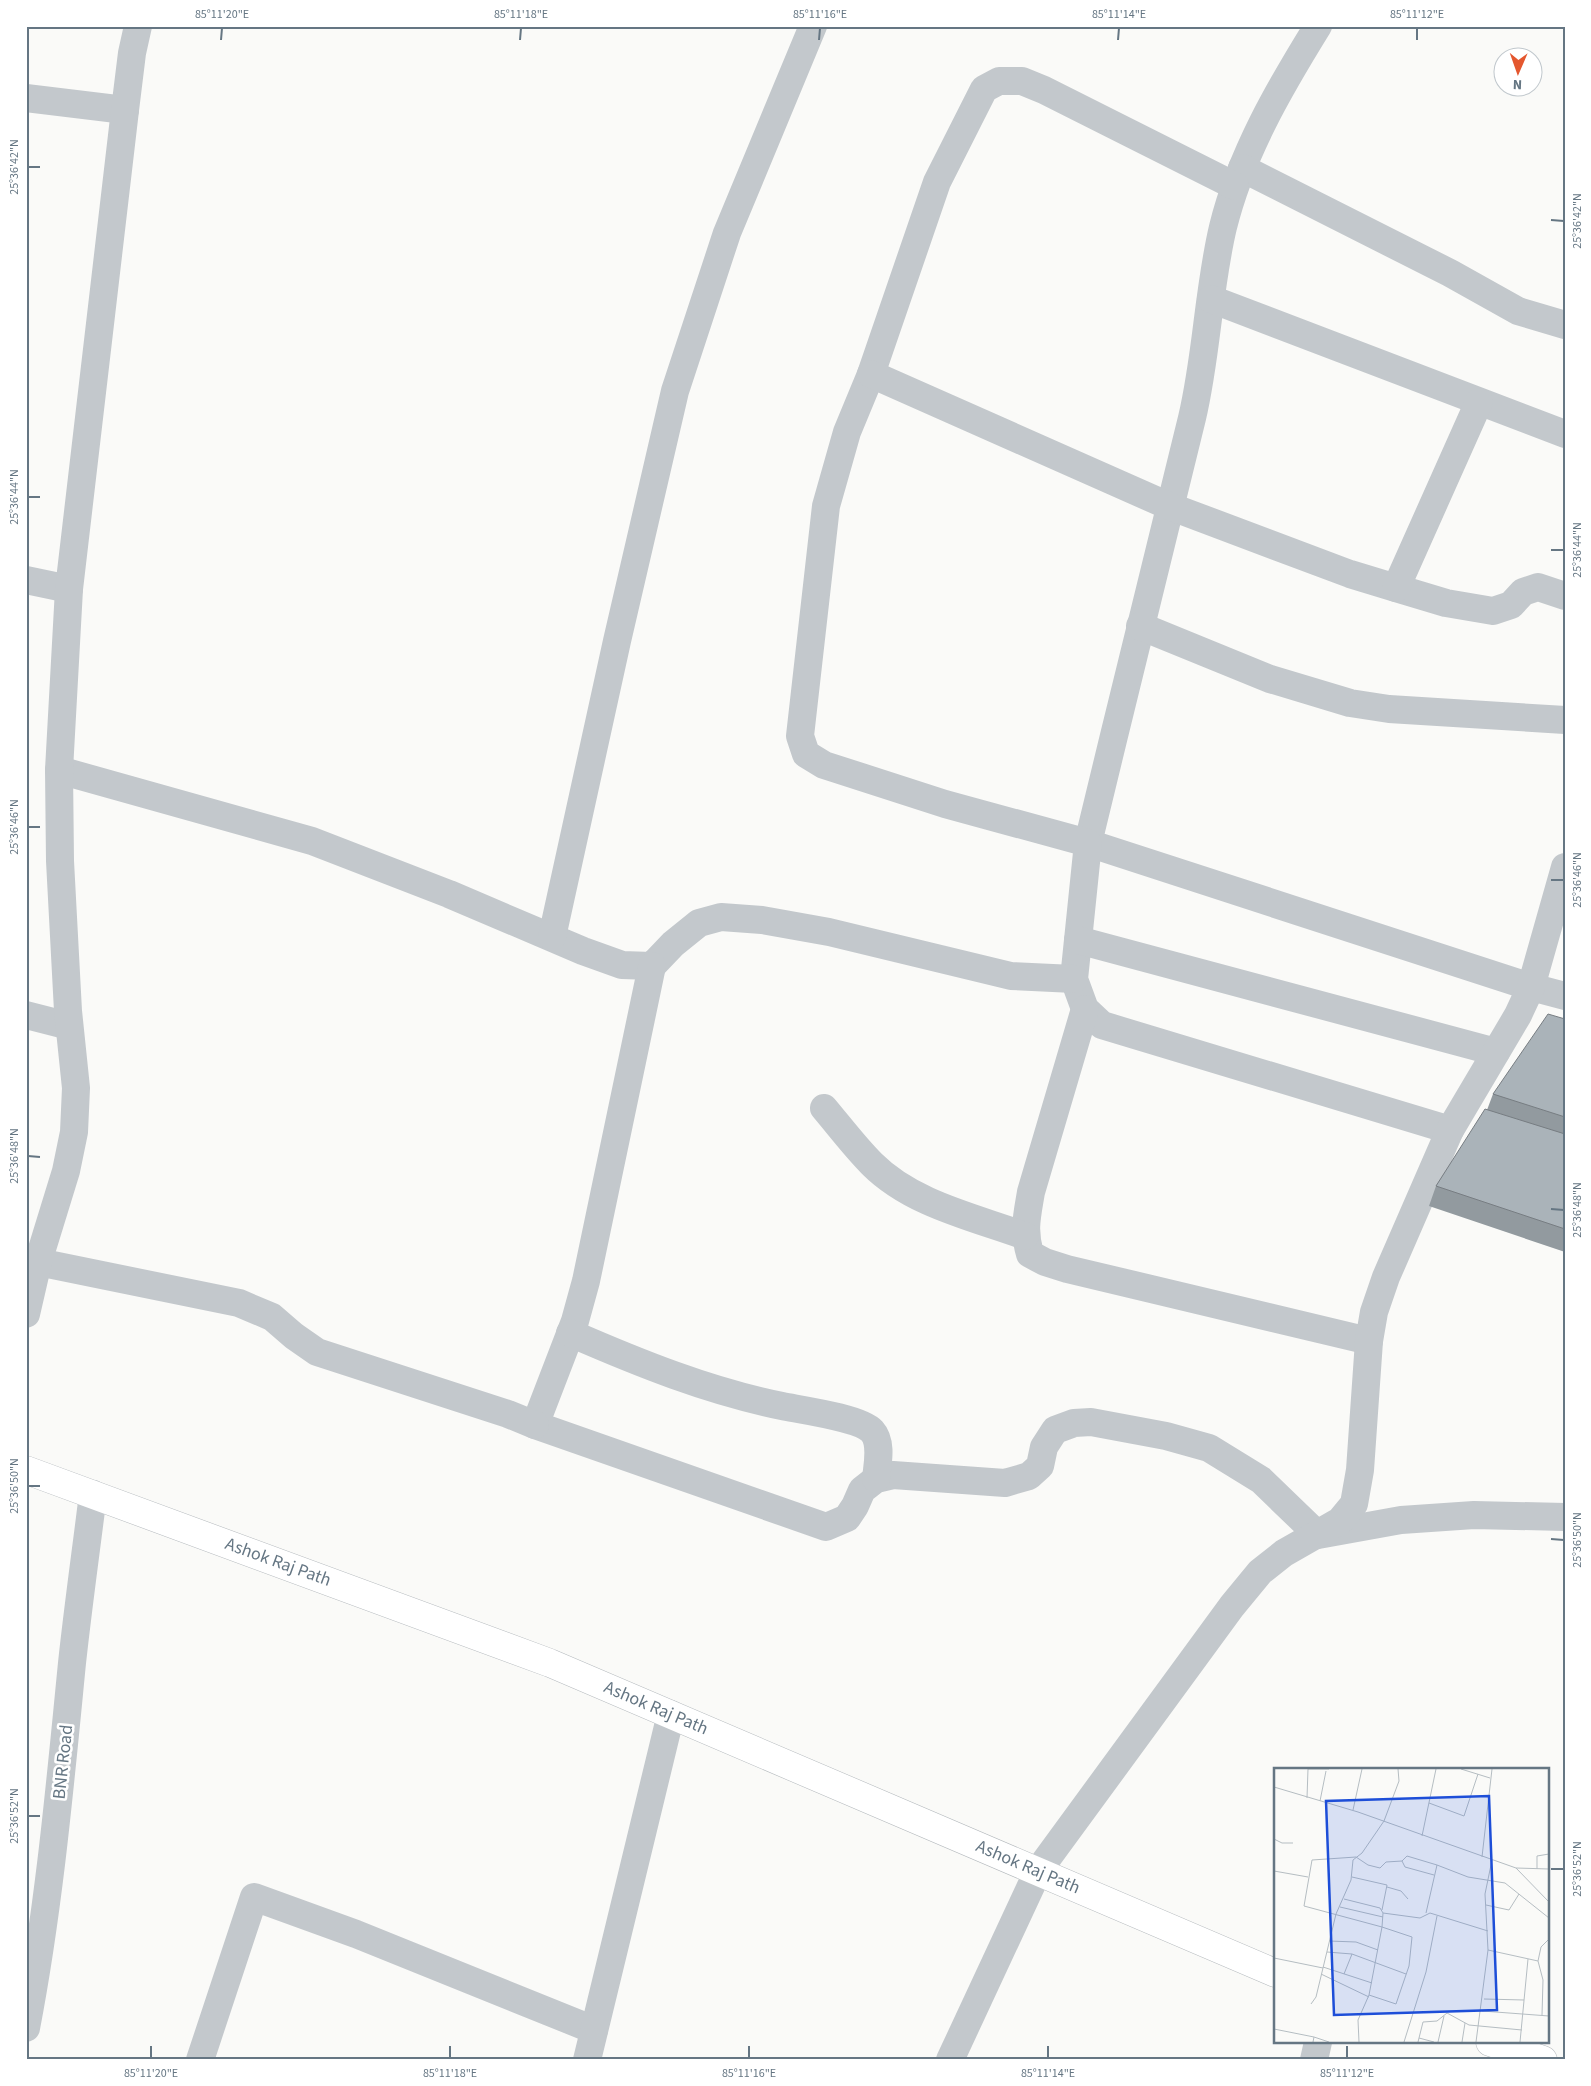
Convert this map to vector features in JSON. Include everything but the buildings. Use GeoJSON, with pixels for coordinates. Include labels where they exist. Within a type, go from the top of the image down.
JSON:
{"type":"FeatureCollection","features":[{"type":"Feature","properties":{"kind":"main road","name":"Ashok Raj Path"},"geometry":{"type":"LineString","coordinates":[[26,1470],[550,1663],[1274,1973]]}},
{"type":"Feature","properties":{"kind":"main road"},"geometry":{"type":"LineString","coordinates":[[1496,2044],[1543,2060]]}},
{"type":"Feature","properties":{"kind":"street"},"geometry":{"type":"LineString","coordinates":[[26,1314],[32,1262],[66,1171],[74,1132],[76,1088],[69,1026],[60,861],[59,770],[69,589],[125,110],[132,53],[138,26]]}},
{"type":"Feature","properties":{"kind":"street"},"geometry":{"type":"LineString","coordinates":[[552,937],[630,585],[676,391],[727,233],[813,26]]}},
{"type":"Feature","properties":{"kind":"street"},"geometry":{"type":"LineString","coordinates":[[1318,26],[1274,99],[1239,177],[1223,227],[1192,416],[1088,843],[1074,979],[1085,1009],[1102,1025],[1450,1130]]}},
{"type":"Feature","properties":{"kind":"street"},"geometry":{"type":"LineString","coordinates":[[1565,325],[1518,311],[1450,273],[1044,90],[1022,82],[999,81],[984,89],[937,182],[871,374],[847,432],[826,506],[800,736],[806,754],[824,765],[945,804],[1088,843],[1531,987],[1565,996]]}},
{"type":"Feature","properties":{"kind":"street"},"geometry":{"type":"LineString","coordinates":[[26,98],[125,110]]}},
{"type":"Feature","properties":{"kind":"street"},"geometry":{"type":"LineString","coordinates":[[1211,299],[1565,434]]}},
{"type":"Feature","properties":{"kind":"street"},"geometry":{"type":"LineString","coordinates":[[871,374],[1169,506],[1350,574],[1446,603],[1493,611],[1511,605],[1523,592],[1538,587],[1565,596]]}},
{"type":"Feature","properties":{"kind":"street"},"geometry":{"type":"LineString","coordinates":[[1396,588],[1479,402]]}},
{"type":"Feature","properties":{"kind":"street"},"geometry":{"type":"LineString","coordinates":[[26,580],[69,589]]}},
{"type":"Feature","properties":{"kind":"street"},"geometry":{"type":"LineString","coordinates":[[1140,626],[1270,680],[1350,703],[1389,709],[1565,720]]}},
{"type":"Feature","properties":{"kind":"street"},"geometry":{"type":"LineString","coordinates":[[59,770],[312,841],[449,894],[622,966],[652,966]]}},
{"type":"Feature","properties":{"kind":"street"},"geometry":{"type":"LineString","coordinates":[[950,2060],[1038,1872],[1228,1612],[1260,1572],[1284,1553],[1340,1521],[1354,1504],[1360,1470],[1369,1341],[1374,1312],[1386,1277],[1450,1130],[1518,1015],[1531,987],[1565,867]]}},
{"type":"Feature","properties":{"kind":"street"},"geometry":{"type":"LineString","coordinates":[[536,1425],[570,1333],[586,1281],[652,966],[673,944],[699,923],[721,917],[762,920],[829,932],[1011,976],[1074,979]]}},
{"type":"Feature","properties":{"kind":"street"},"geometry":{"type":"LineString","coordinates":[[1078,940],[1496,1052]]}},
{"type":"Feature","properties":{"kind":"street"},"geometry":{"type":"LineString","coordinates":[[1085,1009],[1031,1192],[1025,1236],[1030,1254],[1045,1262],[1369,1341]]}},
{"type":"Feature","properties":{"kind":"street"},"geometry":{"type":"LineString","coordinates":[[26,1015],[69,1026]]}},
{"type":"Feature","properties":{"kind":"street"},"geometry":{"type":"LineString","coordinates":[[824,1108],[872,1165],[895,1183],[947,1209],[1025,1236]]}},
{"type":"Feature","properties":{"kind":"street"},"geometry":{"type":"LineString","coordinates":[[32,1262],[239,1303],[272,1317],[317,1352],[508,1414],[826,1527],[847,1518],[862,1490],[876,1479],[893,1475],[1005,1483],[1029,1476],[1040,1466],[1044,1447],[1055,1430],[1074,1423],[1091,1422],[1166,1436],[1209,1448],[1261,1480],[1318,1535]]}},
{"type":"Feature","properties":{"kind":"street"},"geometry":{"type":"LineString","coordinates":[[570,1333],[642,1364],[737,1396],[849,1419],[872,1431],[878,1444],[876,1479]]}},
{"type":"Feature","properties":{"kind":"street","name":"BNR Road"},"geometry":{"type":"LineString","coordinates":[[26,2028],[36,1974],[63,1770],[72,1663],[94,1494]]}},
{"type":"Feature","properties":{"kind":"street"},"geometry":{"type":"LineString","coordinates":[[1318,1535],[1401,1520],[1474,1514],[1565,1517]]}},
{"type":"Feature","properties":{"kind":"street"},"geometry":{"type":"LineString","coordinates":[[587,2060],[671,1714]]}},
{"type":"Feature","properties":{"kind":"street"},"geometry":{"type":"LineString","coordinates":[[200,2060],[254,1898],[356,1934],[594,2030]]}},
{"type":"Feature","properties":{"kind":"street"},"geometry":{"type":"LineString","coordinates":[[1314,2060],[1318,2044]]}}]}
